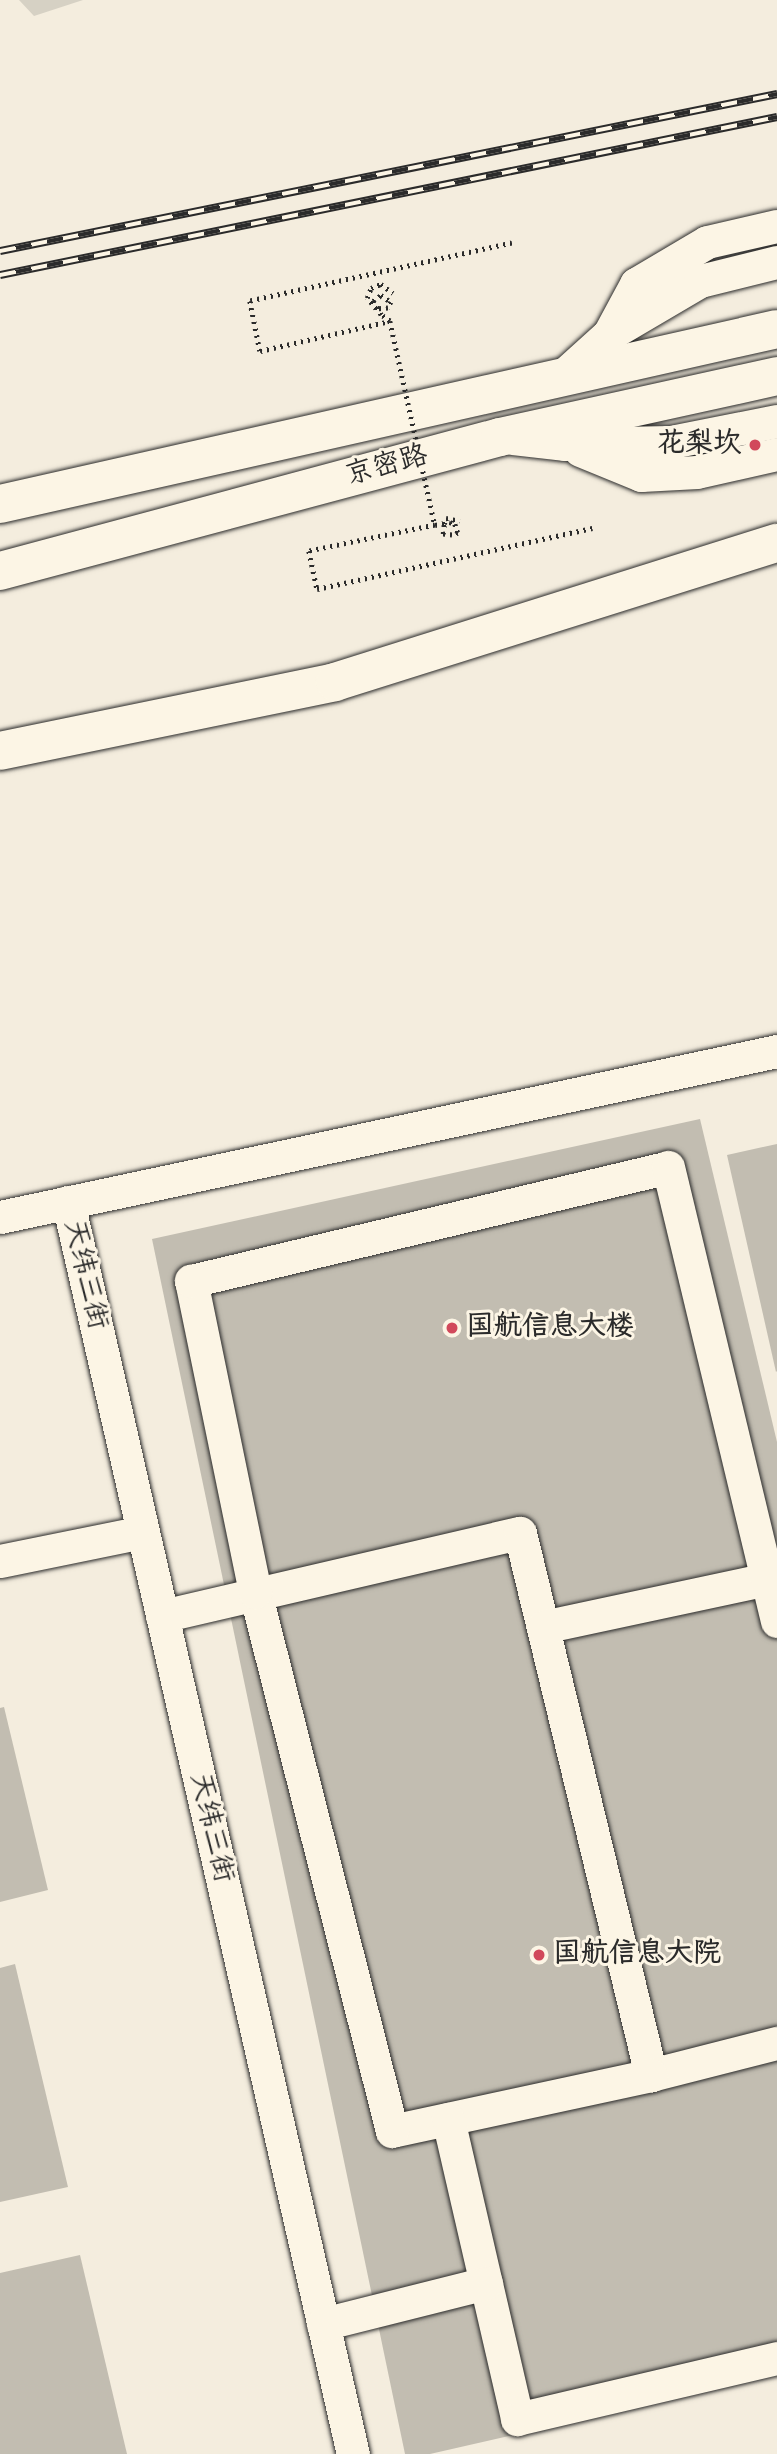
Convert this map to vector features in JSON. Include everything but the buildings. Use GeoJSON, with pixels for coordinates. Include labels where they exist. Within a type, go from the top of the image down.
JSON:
{"type":"FeatureCollection","features":[{"type":"Feature","properties":{"kind":"main road","name":"京密路"},"geometry":{"type":"LineString","coordinates":[[0,504],[566,373],[777,329]]}},
{"type":"Feature","properties":{"kind":"main road","name":"京密路"},"geometry":{"type":"LineString","coordinates":[[0,571],[500,437],[777,376]]}},
{"type":"Feature","properties":{"kind":"main road"},"geometry":{"type":"LineString","coordinates":[[0,751],[335,682],[777,543]]}},
{"type":"Feature","properties":{"kind":"street"},"geometry":{"type":"LineString","coordinates":[[608,335],[636,284],[707,242],[777,226]]}},
{"type":"Feature","properties":{"kind":"street"},"geometry":{"type":"LineString","coordinates":[[566,373],[608,335],[700,281],[777,262]]}},
{"type":"Feature","properties":{"kind":"street"},"geometry":{"type":"LineString","coordinates":[[500,437],[564,444],[671,442],[777,421]]}},
{"type":"Feature","properties":{"kind":"street"},"geometry":{"type":"LineString","coordinates":[[564,444],[641,475],[697,472],[777,454]]}},
{"type":"Feature","properties":{"kind":"street"},"geometry":{"type":"LineString","coordinates":[[0,1217],[777,1051]]}},
{"type":"Feature","properties":{"kind":"street"},"geometry":{"type":"LineString","coordinates":[[777,1621],[668,1167],[191,1282],[255,1592],[392,2131],[651,2075],[777,2043]]}},
{"type":"Feature","properties":{"kind":"street","name":"天纬三街"},"geometry":{"type":"LineString","coordinates":[[68,1202],[353,2454]]}},
{"type":"Feature","properties":{"kind":"street"},"geometry":{"type":"LineString","coordinates":[[0,1561],[142,1532]]}},
{"type":"Feature","properties":{"kind":"street"},"geometry":{"type":"LineString","coordinates":[[162,1616],[255,1592],[520,1533],[651,2075]]}},
{"type":"Feature","properties":{"kind":"street"},"geometry":{"type":"LineString","coordinates":[[543,1627],[767,1579]]}},
{"type":"Feature","properties":{"kind":"street"},"geometry":{"type":"LineString","coordinates":[[448,2119],[517,2419],[777,2358]]}},
{"type":"Feature","properties":{"kind":"street"},"geometry":{"type":"LineString","coordinates":[[323,2324],[486,2283]]}},
{"type":"Feature","properties":{"kind":"path"},"geometry":{"type":"LineString","coordinates":[[390,321],[260,351],[250,301],[512,243]]}},
{"type":"Feature","properties":{"kind":"path"},"geometry":{"type":"LineString","coordinates":[[393,293],[381,284],[371,288],[367,298],[376,309],[388,308],[391,302],[381,295],[373,300],[377,308],[381,315],[390,321],[435,525]]}},
{"type":"Feature","properties":{"kind":"path"},"geometry":{"type":"LineString","coordinates":[[460,521],[446,518],[443,524],[443,534],[453,535],[458,533],[456,524],[450,522],[443,524],[309,551],[317,589],[592,528]]}},
{"type":"Feature","properties":{"kind":"shaded area"},"geometry":{"type":"Polygon","coordinates":[[[19,0],[83,0],[34,16],[19,0]]]}},
{"type":"Feature","properties":{"kind":"railway"},"geometry":{"type":"LineString","coordinates":[[0,251],[777,94]]}},
{"type":"Feature","properties":{"kind":"railway"},"geometry":{"type":"LineString","coordinates":[[0,275],[777,117]]}},
{"type":"Feature","properties":{"kind":"place","name":"花梨坎"},"geometry":{"type":"Point","coordinates":[755,445]}},
{"type":"Feature","properties":{"kind":"place","name":"国航信息大楼"},"geometry":{"type":"Point","coordinates":[452,1328]}},
{"type":"Feature","properties":{"kind":"place","name":"国航信息大院"},"geometry":{"type":"Point","coordinates":[539,1955]}}]}
